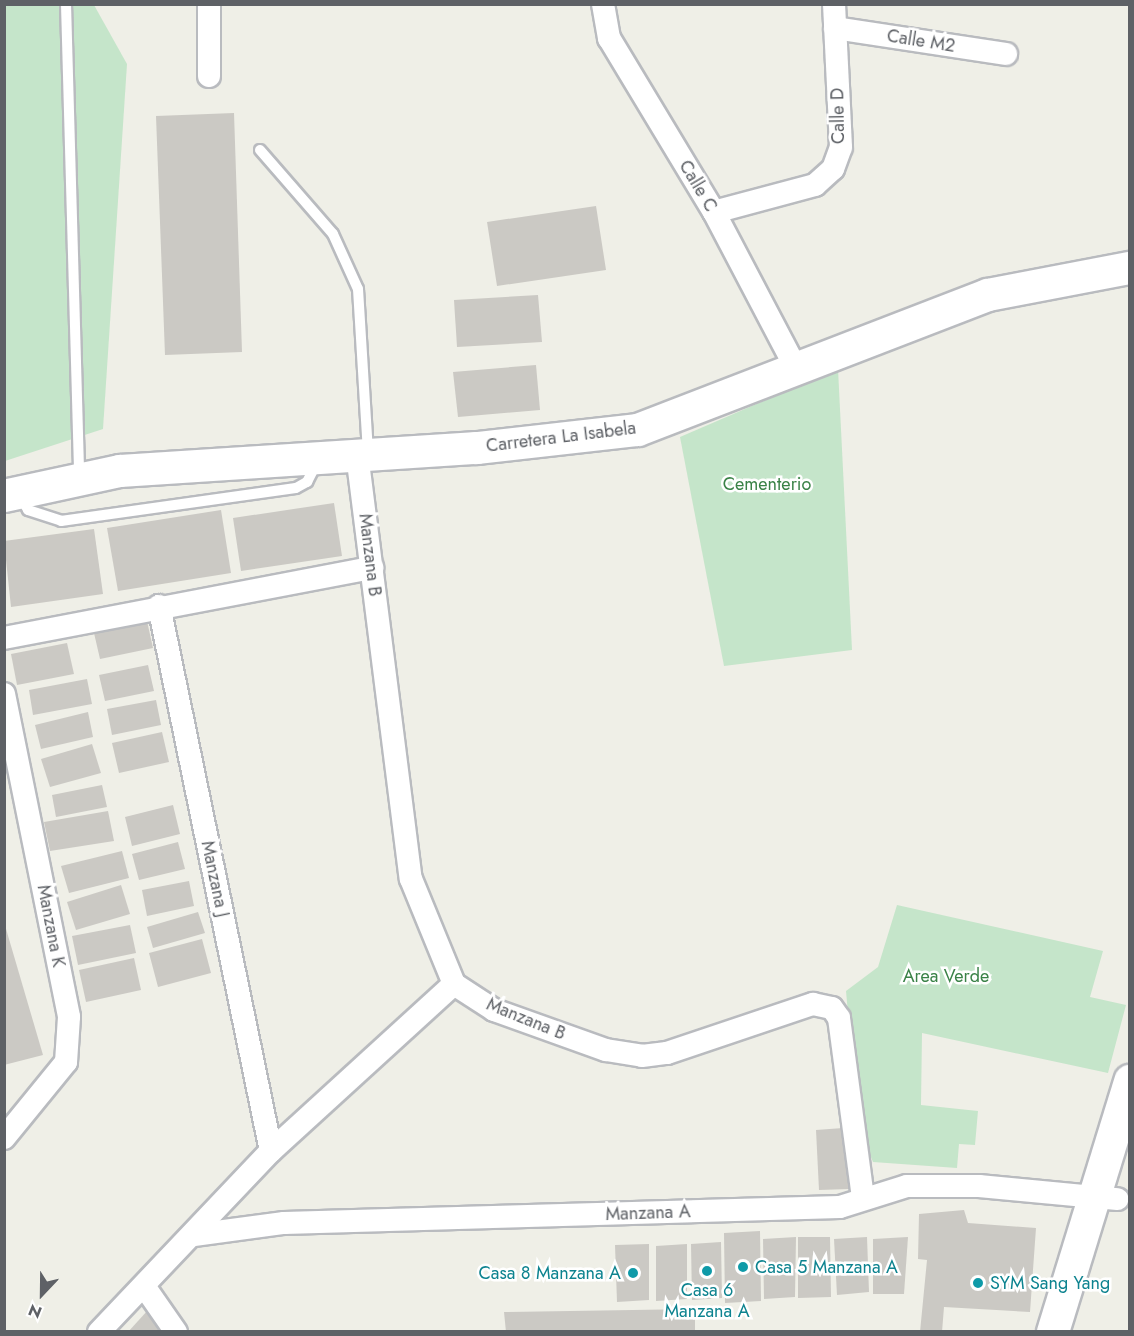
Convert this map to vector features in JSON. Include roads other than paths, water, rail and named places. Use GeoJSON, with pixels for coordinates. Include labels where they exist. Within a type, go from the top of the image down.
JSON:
{"type":"FeatureCollection","features":[{"type":"Feature","properties":{"kind":"main road","name":"Carretera La Isabela"},"geometry":{"type":"LineString","coordinates":[[11,494],[120,471],[363,454],[638,429],[988,295],[1130,268]]}},
{"type":"Feature","properties":{"kind":"main road"},"geometry":{"type":"LineString","coordinates":[[1073,1332],[1107,1198],[1130,1081]]}},
{"type":"Feature","properties":{"kind":"main road"},"geometry":{"type":"LineString","coordinates":[[1053,1332],[1107,1198],[1130,1150]]}},
{"type":"Feature","properties":{"kind":"street"},"geometry":{"type":"LineString","coordinates":[[208,4],[209,76]]}},
{"type":"Feature","properties":{"kind":"street","name":"Calle C"},"geometry":{"type":"LineString","coordinates":[[603,4],[609,38],[714,212],[796,368]]}},
{"type":"Feature","properties":{"kind":"street","name":"Calle D"},"geometry":{"type":"LineString","coordinates":[[714,212],[815,185],[833,169],[841,147],[834,4]]}},
{"type":"Feature","properties":{"kind":"street","name":"Calle M2"},"geometry":{"type":"LineString","coordinates":[[835,28],[1006,54]]}},
{"type":"Feature","properties":{"kind":"street","name":"Manzana B"},"geometry":{"type":"LineString","coordinates":[[363,454],[372,568],[411,879],[454,984],[494,1010],[606,1050],[642,1056],[667,1053],[813,1004],[832,1008],[839,1018],[863,1198]]}},
{"type":"Feature","properties":{"kind":"street"},"geometry":{"type":"LineString","coordinates":[[4,638],[159,606],[372,568]]}},
{"type":"Feature","properties":{"kind":"street","name":"Manzana J"},"geometry":{"type":"LineString","coordinates":[[159,606],[271,1151]]}},
{"type":"Feature","properties":{"kind":"street","name":"Manzana K"},"geometry":{"type":"LineString","coordinates":[[4,694],[69,1017],[66,1062],[4,1138]]}},
{"type":"Feature","properties":{"kind":"street"},"geometry":{"type":"LineString","coordinates":[[99,1332],[194,1235],[271,1151],[454,984]]}},
{"type":"Feature","properties":{"kind":"street","name":"Manzana A"},"geometry":{"type":"LineString","coordinates":[[194,1235],[284,1223],[840,1208],[863,1198],[907,1186],[979,1186],[1107,1198]]}},
{"type":"Feature","properties":{"kind":"street"},"geometry":{"type":"LineString","coordinates":[[144,1286],[176,1332]]}},
{"type":"Feature","properties":{"kind":"lane"},"geometry":{"type":"LineString","coordinates":[[66,4],[79,479]]}},
{"type":"Feature","properties":{"kind":"lane"},"geometry":{"type":"LineString","coordinates":[[260,150],[333,234],[354,279],[363,454]]}},
{"type":"Feature","properties":{"kind":"lane"},"geometry":{"type":"LineString","coordinates":[[11,494],[28,510],[61,521],[296,488],[307,482],[320,456]]}},
{"type":"Feature","properties":{"kind":"place","name":"Casa 5 Manzana A"},"geometry":{"type":"Point","coordinates":[743,1267]}},
{"type":"Feature","properties":{"kind":"place","name":"Casa 6 Manzana A"},"geometry":{"type":"Point","coordinates":[707,1271]}},
{"type":"Feature","properties":{"kind":"place","name":"Casa 8 Manzana A"},"geometry":{"type":"Point","coordinates":[633,1273]}},
{"type":"Feature","properties":{"kind":"place","name":"SYM Sang Yang"},"geometry":{"type":"Point","coordinates":[978,1283]}},
{"type":"Feature","properties":{"kind":"park label","name":"Cementerio"},"geometry":{"type":"Point","coordinates":[767,484]}},
{"type":"Feature","properties":{"kind":"park label","name":"Area Verde"},"geometry":{"type":"Point","coordinates":[946,976]}}]}
